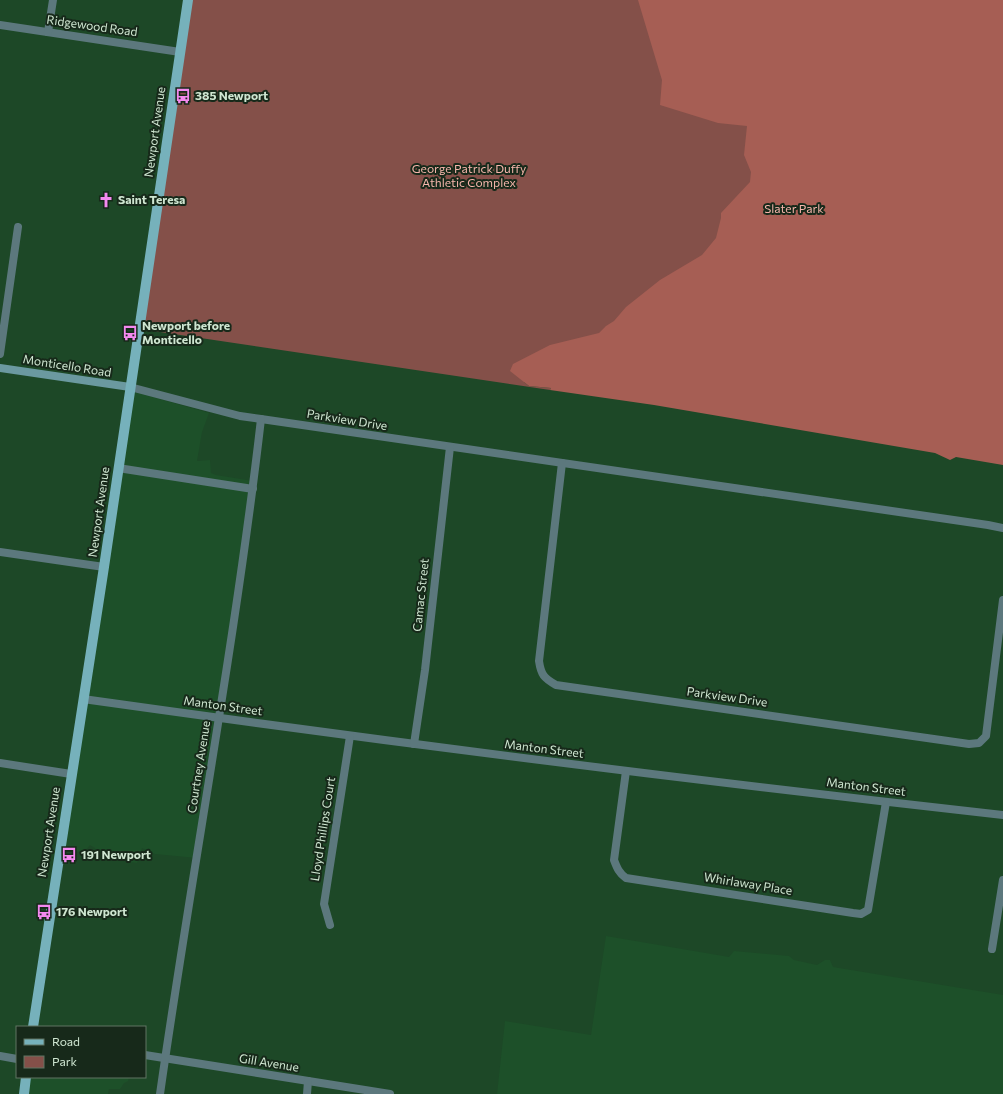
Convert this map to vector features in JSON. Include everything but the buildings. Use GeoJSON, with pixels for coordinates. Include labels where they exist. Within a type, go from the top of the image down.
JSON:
{"type":"FeatureCollection","features":[{"type":"Feature","properties":{"kind":"main road","name":"Newport Avenue"},"geometry":{"type":"LineString","coordinates":[[33,1026],[104,567],[188,0]]}},
{"type":"Feature","properties":{"kind":"main road"},"geometry":{"type":"LineString","coordinates":[[24,1094],[26,1078]]}},
{"type":"Feature","properties":{"kind":"street"},"geometry":{"type":"LineString","coordinates":[[48,32],[53,0]]}},
{"type":"Feature","properties":{"kind":"street","name":"Ridgewood Road"},"geometry":{"type":"LineString","coordinates":[[0,25],[180,52]]}},
{"type":"Feature","properties":{"kind":"street"},"geometry":{"type":"LineString","coordinates":[[0,354],[18,227]]}},
{"type":"Feature","properties":{"kind":"street","name":"Monticello Road"},"geometry":{"type":"LineString","coordinates":[[0,368],[130,387]]}},
{"type":"Feature","properties":{"kind":"street","name":"Parkview Drive"},"geometry":{"type":"LineString","coordinates":[[130,387],[240,416],[1003,528]]}},
{"type":"Feature","properties":{"kind":"street","name":"Courtney Avenue"},"geometry":{"type":"LineString","coordinates":[[160,1094],[219,718],[253,489],[261,419]]}},
{"type":"Feature","properties":{"kind":"street","name":"Camac Street"},"geometry":{"type":"LineString","coordinates":[[414,744],[425,670],[450,448]]}},
{"type":"Feature","properties":{"kind":"street","name":"Parkview Drive"},"geometry":{"type":"LineString","coordinates":[[562,463],[539,661],[540,672],[556,685],[969,744],[979,743],[986,736],[1003,600]]}},
{"type":"Feature","properties":{"kind":"street"},"geometry":{"type":"LineString","coordinates":[[118,468],[253,489]]}},
{"type":"Feature","properties":{"kind":"street"},"geometry":{"type":"LineString","coordinates":[[0,552],[104,567]]}},
{"type":"Feature","properties":{"kind":"street","name":"Manton Street"},"geometry":{"type":"LineString","coordinates":[[83,698],[350,736],[626,771],[1003,815]]}},
{"type":"Feature","properties":{"kind":"street","name":"Lloyd Phillips Court"},"geometry":{"type":"LineString","coordinates":[[330,925],[324,904],[350,736]]}},
{"type":"Feature","properties":{"kind":"street"},"geometry":{"type":"LineString","coordinates":[[0,763],[71,774]]}},
{"type":"Feature","properties":{"kind":"street","name":"Whirlaway Place"},"geometry":{"type":"LineString","coordinates":[[626,771],[614,860],[616,867],[626,878],[861,914],[868,910],[886,802]]}},
{"type":"Feature","properties":{"kind":"street"},"geometry":{"type":"LineString","coordinates":[[992,949],[1003,880]]}},
{"type":"Feature","properties":{"kind":"street","name":"Gill Avenue"},"geometry":{"type":"LineString","coordinates":[[146,1055],[390,1094]]}},
{"type":"Feature","properties":{"kind":"street"},"geometry":{"type":"LineString","coordinates":[[0,1056],[16,1059]]}},
{"type":"Feature","properties":{"kind":"street"},"geometry":{"type":"LineString","coordinates":[[306,1094],[308,1081]]}},
{"type":"Feature","properties":{"kind":"shaded area"},"geometry":{"type":"Polygon","coordinates":[[[131,391],[209,413],[202,432],[197,461],[210,460],[211,473],[216,475],[253,481],[197,858],[155,854],[142,848],[137,863],[97,857],[95,848],[90,845],[83,853],[61,848],[131,391]]]}},
{"type":"Feature","properties":{"kind":"shaded area"},"geometry":{"type":"Polygon","coordinates":[[[606,936],[729,957],[734,951],[789,956],[794,960],[817,965],[825,960],[830,960],[833,967],[1003,995],[1003,1094],[497,1094],[505,1021],[591,1035],[606,936]]]}},
{"type":"Feature","properties":{"kind":"shaded area"},"geometry":{"type":"Polygon","coordinates":[[[27,1078],[129,1078],[128,1081],[124,1083],[120,1089],[109,1089],[108,1094],[24,1094],[27,1078]]]}},
{"type":"Feature","properties":{"kind":"green space","name":"Slater Park"},"geometry":{"type":"Polygon","coordinates":[[[189,0],[1003,0],[1003,451],[524,382],[529,386],[551,388],[550,390],[140,329],[189,0]]]}},
{"type":"Feature","properties":{"kind":"green space"},"geometry":{"type":"Polygon","coordinates":[[[638,0],[1003,0],[1003,465],[956,457],[950,460],[935,453],[654,405],[550,390],[551,388],[529,386],[510,371],[513,364],[550,345],[599,333],[614,321],[626,307],[660,280],[702,255],[716,238],[721,213],[750,182],[751,172],[744,155],[747,126],[718,123],[660,105],[662,80],[638,0]]]}},
{"type":"Feature","properties":{"kind":"place","name":"385 Newport"},"geometry":{"type":"Point","coordinates":[183,96]}},
{"type":"Feature","properties":{"kind":"place","name":"Saint Teresa"},"geometry":{"type":"Point","coordinates":[106,200]}},
{"type":"Feature","properties":{"kind":"place","name":"Newport before Monticello"},"geometry":{"type":"Point","coordinates":[130,333]}},
{"type":"Feature","properties":{"kind":"place","name":"191 Newport"},"geometry":{"type":"Point","coordinates":[69,855]}},
{"type":"Feature","properties":{"kind":"place","name":"176 Newport"},"geometry":{"type":"Point","coordinates":[44,912]}},
{"type":"Feature","properties":{"kind":"park label","name":"George Patrick Duffy Athletic Complex"},"geometry":{"type":"Point","coordinates":[469,176]}}]}
